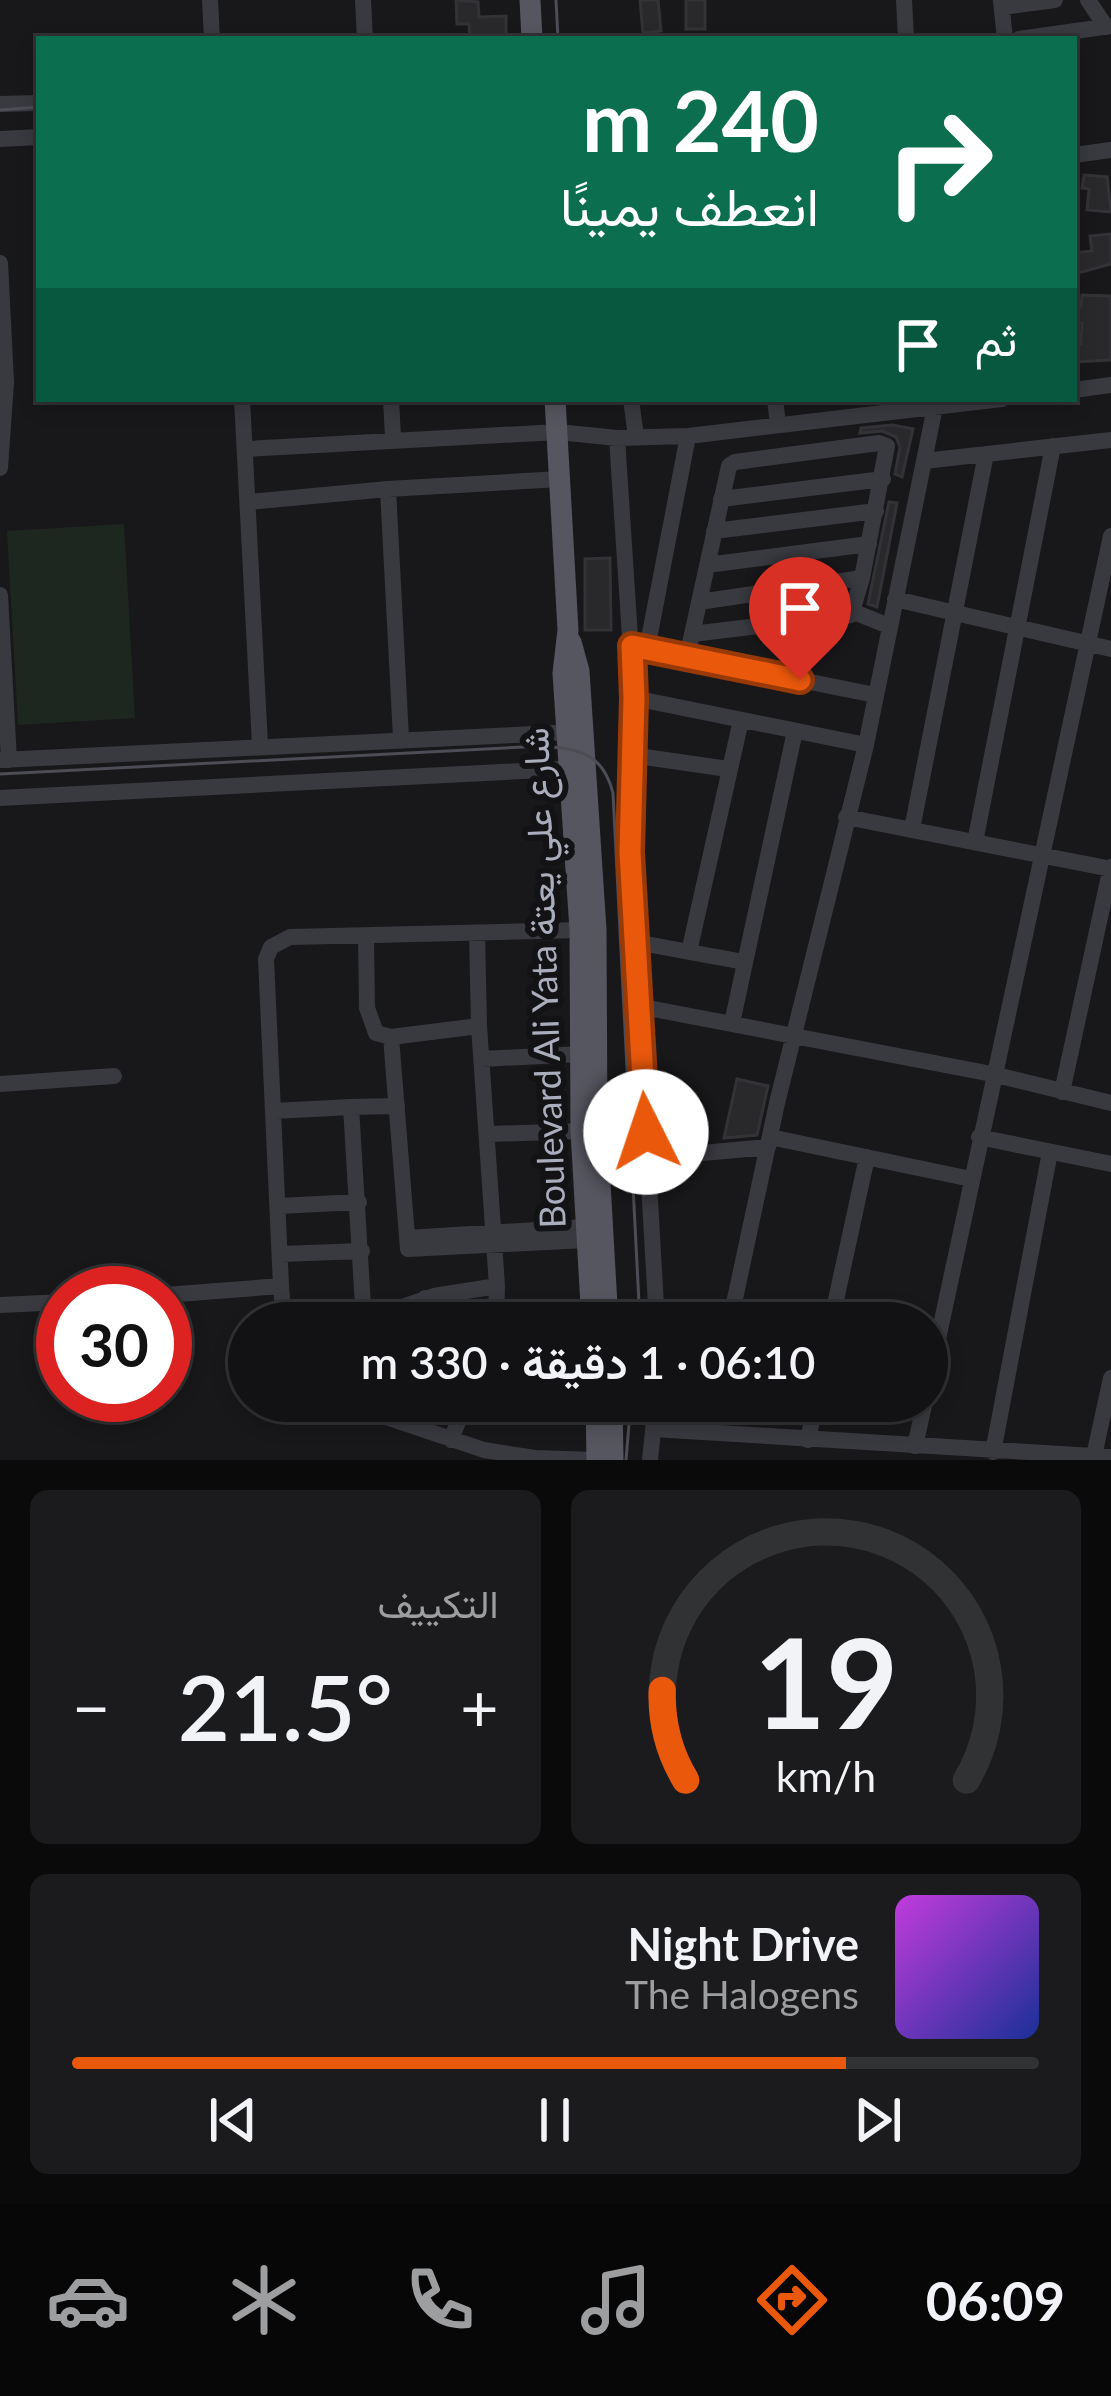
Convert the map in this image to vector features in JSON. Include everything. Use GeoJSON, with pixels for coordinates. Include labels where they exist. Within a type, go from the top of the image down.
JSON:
{"type":"FeatureCollection","features":[{"type":"Feature","properties":{"kind":"main road"},"geometry":{"type":"LineString","coordinates":[[530,0],[532,36]]}},
{"type":"Feature","properties":{"kind":"main road","name":"Boulevard Ali Yata شارع علي يعتة"},"geometry":{"type":"LineString","coordinates":[[555,402],[568,630],[563,673],[576,732],[578,768],[581,1131],[591,1302]]}},
{"type":"Feature","properties":{"kind":"main road","name":"Boulevard Ali Yata شارع علي يعتة"},"geometry":{"type":"LineString","coordinates":[[578,768],[596,930],[598,1130],[607,1302]]}},
{"type":"Feature","properties":{"kind":"main road"},"geometry":{"type":"LineString","coordinates":[[596,1422],[596,1460]]}},
{"type":"Feature","properties":{"kind":"main road"},"geometry":{"type":"LineString","coordinates":[[612,1422],[613,1460]]}},
{"type":"Feature","properties":{"kind":"street"},"geometry":{"type":"LineString","coordinates":[[210,0],[212,36]]}},
{"type":"Feature","properties":{"kind":"street"},"geometry":{"type":"LineString","coordinates":[[363,0],[364,36]]}},
{"type":"Feature","properties":{"kind":"street"},"geometry":{"type":"LineString","coordinates":[[904,0],[906,36]]}},
{"type":"Feature","properties":{"kind":"street"},"geometry":{"type":"LineString","coordinates":[[1004,36],[1002,4],[1055,0]]}},
{"type":"Feature","properties":{"kind":"street"},"geometry":{"type":"LineString","coordinates":[[1040,36],[1108,27],[1088,0]]}},
{"type":"Feature","properties":{"kind":"street"},"geometry":{"type":"LineString","coordinates":[[0,104],[36,103]]}},
{"type":"Feature","properties":{"kind":"street"},"geometry":{"type":"LineString","coordinates":[[0,139],[36,137]]}},
{"type":"Feature","properties":{"kind":"street"},"geometry":{"type":"LineString","coordinates":[[1077,154],[1111,151]]}},
{"type":"Feature","properties":{"kind":"street"},"geometry":{"type":"LineString","coordinates":[[0,262],[0,467]]}},
{"type":"Feature","properties":{"kind":"street"},"geometry":{"type":"LineString","coordinates":[[1077,390],[1111,386]]}},
{"type":"Feature","properties":{"kind":"street"},"geometry":{"type":"LineString","coordinates":[[242,402],[260,745]]}},
{"type":"Feature","properties":{"kind":"street"},"geometry":{"type":"LineString","coordinates":[[391,402],[393,438]]}},
{"type":"Feature","properties":{"kind":"street"},"geometry":{"type":"LineString","coordinates":[[631,402],[627,438],[639,647]]}},
{"type":"Feature","properties":{"kind":"street"},"geometry":{"type":"LineString","coordinates":[[775,402],[778,425]]}},
{"type":"Feature","properties":{"kind":"street"},"geometry":{"type":"LineString","coordinates":[[831,402],[833,419]]}},
{"type":"Feature","properties":{"kind":"street"},"geometry":{"type":"LineString","coordinates":[[245,448],[557,432],[627,438],[688,436],[947,404],[924,461],[866,746],[793,1034],[738,1302]]}},
{"type":"Feature","properties":{"kind":"street"},"geometry":{"type":"LineString","coordinates":[[656,1302],[630,852],[631,755],[639,647],[688,436]]}},
{"type":"Feature","properties":{"kind":"street"},"geometry":{"type":"LineString","coordinates":[[924,461],[1111,440]]}},
{"type":"Feature","properties":{"kind":"street"},"geometry":{"type":"LineString","coordinates":[[686,657],[727,469],[735,462],[880,443],[887,446],[854,612],[692,634]]}},
{"type":"Feature","properties":{"kind":"street"},"geometry":{"type":"LineString","coordinates":[[975,842],[1053,446]]}},
{"type":"Feature","properties":{"kind":"street"},"geometry":{"type":"LineString","coordinates":[[912,829],[986,454]]}},
{"type":"Feature","properties":{"kind":"street"},"geometry":{"type":"LineString","coordinates":[[248,502],[560,479]]}},
{"type":"Feature","properties":{"kind":"street"},"geometry":{"type":"LineString","coordinates":[[721,499],[883,479]]}},
{"type":"Feature","properties":{"kind":"street"},"geometry":{"type":"LineString","coordinates":[[388,489],[400,738]]}},
{"type":"Feature","properties":{"kind":"street"},"geometry":{"type":"LineString","coordinates":[[714,531],[876,511]]}},
{"type":"Feature","properties":{"kind":"street"},"geometry":{"type":"LineString","coordinates":[[945,1302],[1111,536]]}},
{"type":"Feature","properties":{"kind":"street"},"geometry":{"type":"LineString","coordinates":[[707,565],[869,544]]}},
{"type":"Feature","properties":{"kind":"street"},"geometry":{"type":"LineString","coordinates":[[699,602],[862,578]]}},
{"type":"Feature","properties":{"kind":"street"},"geometry":{"type":"LineString","coordinates":[[0,595],[4,760],[576,732]]}},
{"type":"Feature","properties":{"kind":"street"},"geometry":{"type":"LineString","coordinates":[[895,599],[1111,649]]}},
{"type":"Feature","properties":{"kind":"street"},"geometry":{"type":"LineString","coordinates":[[854,612],[890,626]]}},
{"type":"Feature","properties":{"kind":"street"},"geometry":{"type":"LineString","coordinates":[[639,647],[875,695]]}},
{"type":"Feature","properties":{"kind":"street"},"geometry":{"type":"LineString","coordinates":[[634,698],[866,746]]}},
{"type":"Feature","properties":{"kind":"street"},"geometry":{"type":"LineString","coordinates":[[689,952],[740,720]]}},
{"type":"Feature","properties":{"kind":"street"},"geometry":{"type":"LineString","coordinates":[[731,1023],[795,731]]}},
{"type":"Feature","properties":{"kind":"street"},"geometry":{"type":"LineString","coordinates":[[631,755],[728,769]]}},
{"type":"Feature","properties":{"kind":"street"},"geometry":{"type":"LineString","coordinates":[[0,798],[578,768]]}},
{"type":"Feature","properties":{"kind":"street"},"geometry":{"type":"LineString","coordinates":[[846,817],[1111,868],[1062,1092]]}},
{"type":"Feature","properties":{"kind":"street"},"geometry":{"type":"LineString","coordinates":[[282,1302],[266,958],[271,947],[290,937],[580,930]]}},
{"type":"Feature","properties":{"kind":"street"},"geometry":{"type":"LineString","coordinates":[[476,933],[497,1302]]}},
{"type":"Feature","properties":{"kind":"street"},"geometry":{"type":"LineString","coordinates":[[366,937],[369,1019],[376,1033],[391,1037],[479,1026]]}},
{"type":"Feature","properties":{"kind":"street"},"geometry":{"type":"LineString","coordinates":[[635,942],[744,962]]}},
{"type":"Feature","properties":{"kind":"street"},"geometry":{"type":"LineString","coordinates":[[638,1006],[992,1074],[1111,1103]]}},
{"type":"Feature","properties":{"kind":"street"},"geometry":{"type":"LineString","coordinates":[[391,1037],[407,1238],[586,1233]]}},
{"type":"Feature","properties":{"kind":"street"},"geometry":{"type":"LineString","coordinates":[[482,1059],[580,1054]]}},
{"type":"Feature","properties":{"kind":"street"},"geometry":{"type":"LineString","coordinates":[[0,1084],[114,1076]]}},
{"type":"Feature","properties":{"kind":"street"},"geometry":{"type":"LineString","coordinates":[[274,1111],[397,1106]]}},
{"type":"Feature","properties":{"kind":"street"},"geometry":{"type":"LineString","coordinates":[[351,1107],[364,1302]]}},
{"type":"Feature","properties":{"kind":"street"},"geometry":{"type":"LineString","coordinates":[[489,1135],[581,1131]]}},
{"type":"Feature","properties":{"kind":"street"},"geometry":{"type":"LineString","coordinates":[[979,1137],[1111,1164]]}},
{"type":"Feature","properties":{"kind":"street"},"geometry":{"type":"LineString","coordinates":[[648,1158],[769,1142],[970,1179]]}},
{"type":"Feature","properties":{"kind":"street"},"geometry":{"type":"LineString","coordinates":[[992,1452],[1050,1152]]}},
{"type":"Feature","properties":{"kind":"street"},"geometry":{"type":"LineString","coordinates":[[836,1302],[867,1157]]}},
{"type":"Feature","properties":{"kind":"street"},"geometry":{"type":"LineString","coordinates":[[279,1206],[359,1202]]}},
{"type":"Feature","properties":{"kind":"street"},"geometry":{"type":"LineString","coordinates":[[281,1254],[362,1251]]}},
{"type":"Feature","properties":{"kind":"street"},"geometry":{"type":"LineString","coordinates":[[192,1293],[281,1286]]}},
{"type":"Feature","properties":{"kind":"street"},"geometry":{"type":"LineString","coordinates":[[415,1302],[497,1286]]}},
{"type":"Feature","properties":{"kind":"street"},"geometry":{"type":"LineString","coordinates":[[425,1298],[425,1302]]}},
{"type":"Feature","properties":{"kind":"street"},"geometry":{"type":"LineString","coordinates":[[0,1305],[36,1303]]}},
{"type":"Feature","properties":{"kind":"street"},"geometry":{"type":"LineString","coordinates":[[654,1429],[808,1440],[871,1452],[916,1446],[1103,1457],[1111,1378]]}},
{"type":"Feature","properties":{"kind":"street"},"geometry":{"type":"LineString","coordinates":[[403,1422],[482,1455],[596,1460]]}},
{"type":"Feature","properties":{"kind":"street"},"geometry":{"type":"LineString","coordinates":[[452,1440],[458,1422]]}},
{"type":"Feature","properties":{"kind":"street"},"geometry":{"type":"LineString","coordinates":[[650,1460],[654,1422]]}},
{"type":"Feature","properties":{"kind":"street"},"geometry":{"type":"LineString","coordinates":[[808,1440],[812,1422]]}},
{"type":"Feature","properties":{"kind":"street"},"geometry":{"type":"LineString","coordinates":[[916,1446],[921,1422]]}},
{"type":"Feature","properties":{"kind":"shaded area"},"geometry":{"type":"Polygon","coordinates":[[[124,524],[135,718],[18,725],[7,531],[124,524]]]}},
{"type":"Feature","properties":{"kind":"building"},"geometry":{"type":"Polygon","coordinates":[[[456,0],[478,2],[479,17],[506,16],[506,36],[470,36],[469,24],[457,24],[456,0]]]}},
{"type":"Feature","properties":{"kind":"building"},"geometry":{"type":"Polygon","coordinates":[[[640,0],[658,0],[661,31],[643,33],[640,0]]]}},
{"type":"Feature","properties":{"kind":"building"},"geometry":{"type":"Polygon","coordinates":[[[686,0],[705,0],[705,29],[686,29],[686,0]]]}},
{"type":"Feature","properties":{"kind":"building"},"geometry":{"type":"Polygon","coordinates":[[[1084,175],[1107,177],[1111,212],[1087,210],[1089,189],[1082,188],[1084,175]]]}},
{"type":"Feature","properties":{"kind":"building"},"geometry":{"type":"Polygon","coordinates":[[[1111,234],[1111,264],[1077,273],[1077,253],[1092,251],[1090,236],[1111,234]]]}},
{"type":"Feature","properties":{"kind":"building"},"geometry":{"type":"Polygon","coordinates":[[[1082,295],[1111,296],[1111,360],[1077,362],[1082,323],[1077,323],[1077,307],[1081,307],[1082,295]]]}},
{"type":"Feature","properties":{"kind":"building"},"geometry":{"type":"Polygon","coordinates":[[[861,428],[913,429],[902,477],[895,474],[900,447],[896,437],[882,431],[860,433],[861,428]]]}},
{"type":"Feature","properties":{"kind":"building"},"geometry":{"type":"Polygon","coordinates":[[[889,502],[897,503],[877,607],[868,604],[889,502]]]}},
{"type":"Feature","properties":{"kind":"building"},"geometry":{"type":"Polygon","coordinates":[[[610,558],[611,630],[585,630],[585,559],[610,558]]]}},
{"type":"Feature","properties":{"kind":"building"},"geometry":{"type":"Polygon","coordinates":[[[737,1079],[768,1086],[757,1135],[724,1138],[737,1079]]]}},
{"type":"Feature","properties":{"kind":"tram line"},"geometry":{"type":"LineString","coordinates":[[556,0],[558,36]]}},
{"type":"Feature","properties":{"kind":"tram line"},"geometry":{"type":"LineString","coordinates":[[0,110],[36,107]]}},
{"type":"Feature","properties":{"kind":"tram line"},"geometry":{"type":"LineString","coordinates":[[0,774],[543,746],[579,752],[596,762],[613,793],[639,1302]]}},
{"type":"Feature","properties":{"kind":"tram line"},"geometry":{"type":"LineString","coordinates":[[626,1460],[629,1422]]}},
{"type":"Feature","properties":{"kind":"route"},"geometry":{"type":"LineString","coordinates":[[646,1132],[630,852],[632,646],[800,680]]}}]}
